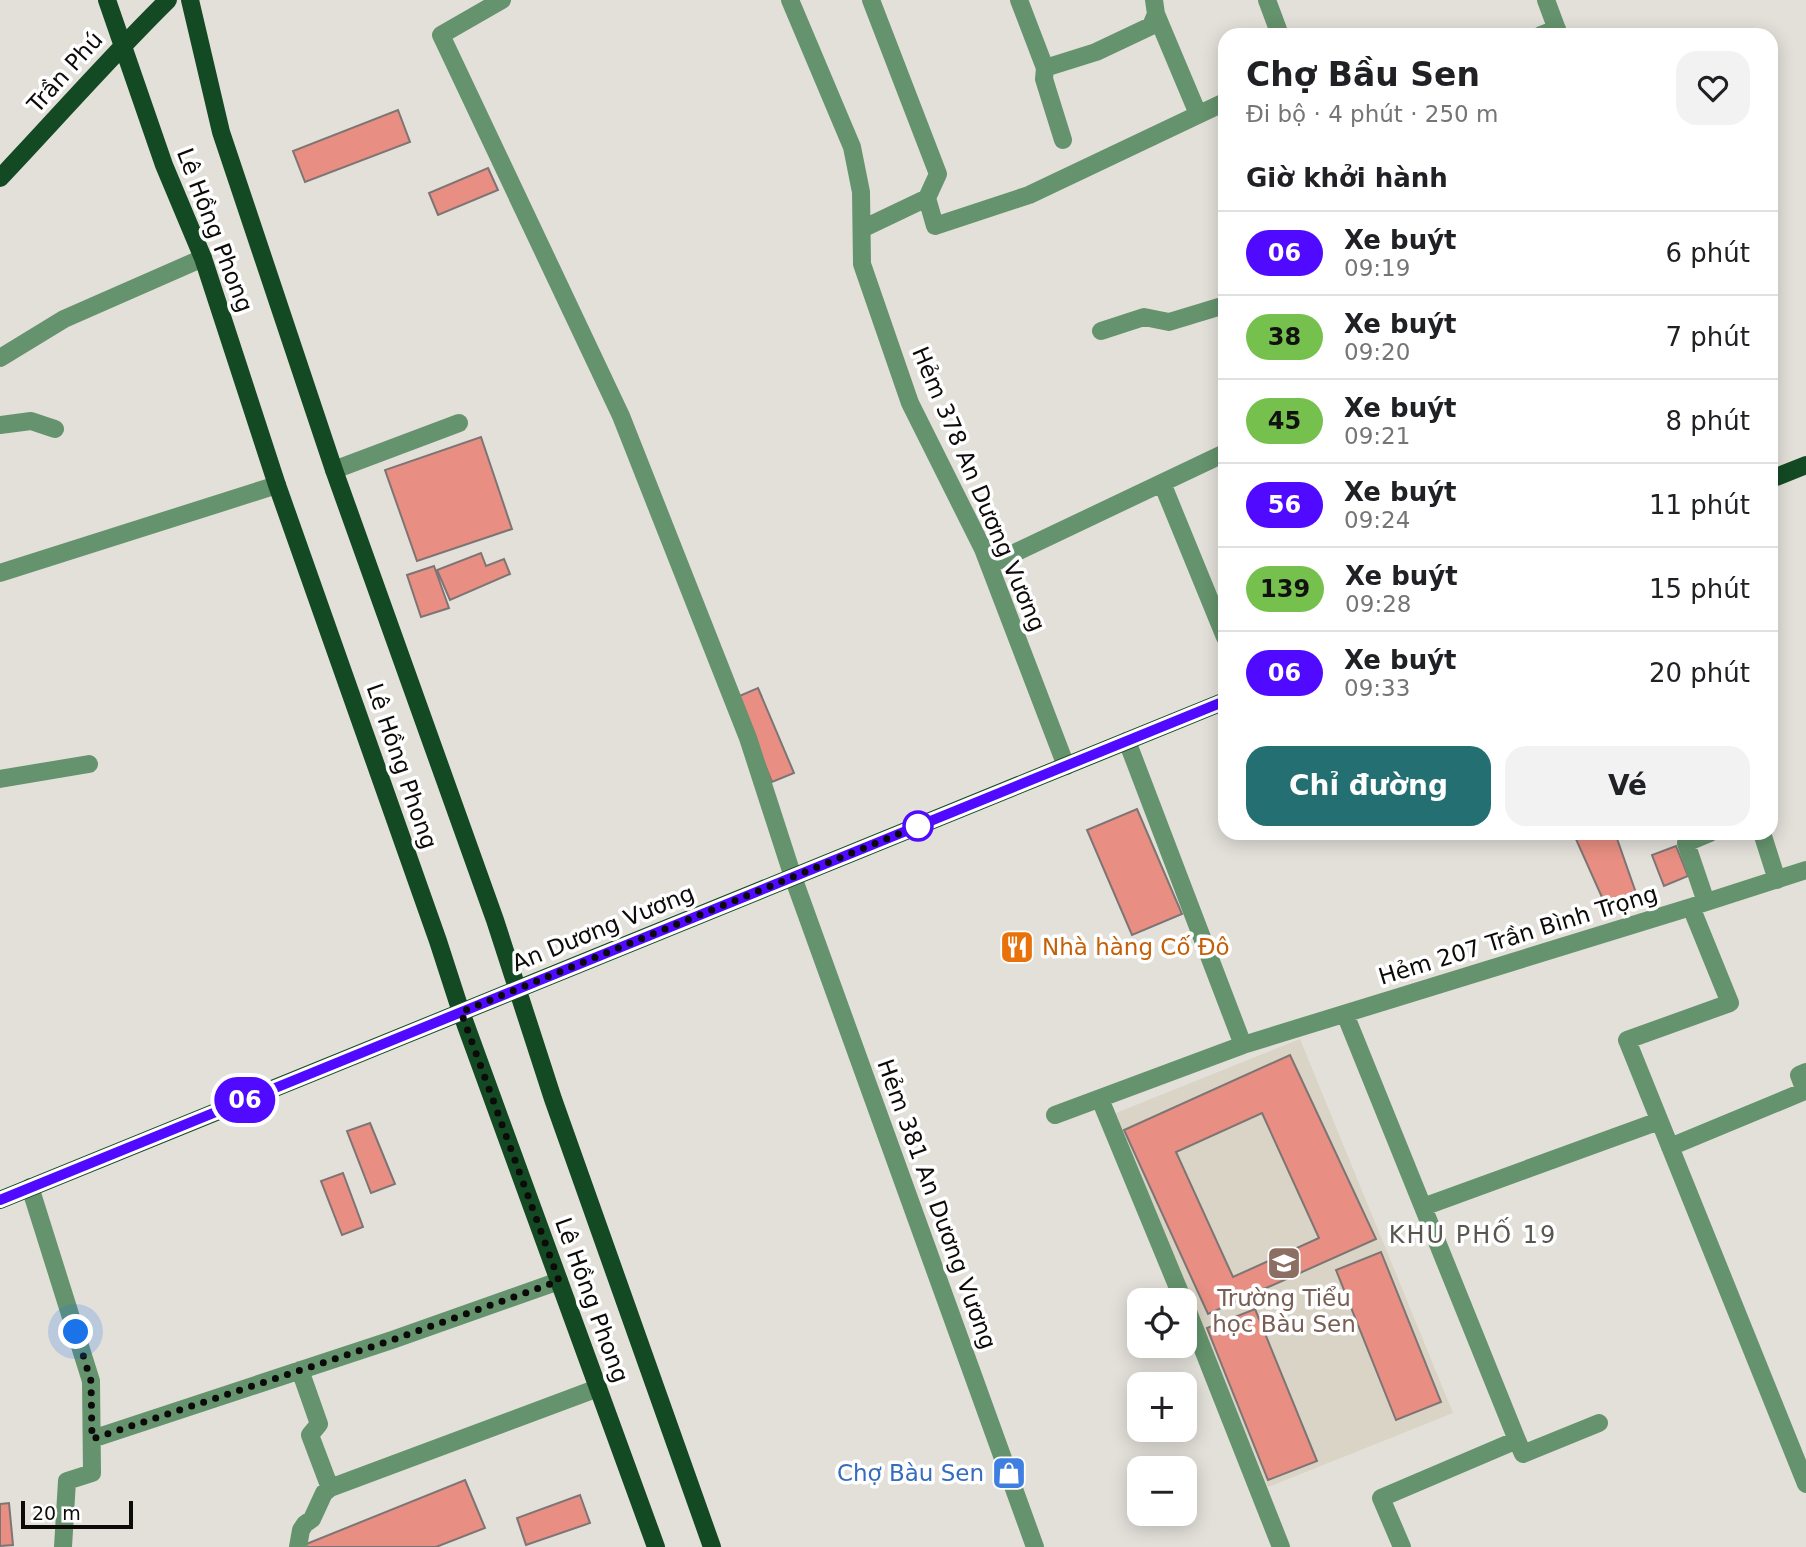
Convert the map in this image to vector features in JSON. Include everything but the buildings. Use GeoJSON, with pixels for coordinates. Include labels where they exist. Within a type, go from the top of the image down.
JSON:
{"type":"FeatureCollection","features":[{"type":"Feature","properties":{"kind":"main road","name":"Lê Hồng Phong"},"geometry":{"type":"LineString","coordinates":[[107,0],[164,165],[203,258],[277,485],[461,1012],[656,1547]]}},
{"type":"Feature","properties":{"kind":"main road","name":"Trần Phú"},"geometry":{"type":"LineString","coordinates":[[0,178],[168,0]]}},
{"type":"Feature","properties":{"kind":"main road","name":"Lê Hồng Phong"},"geometry":{"type":"LineString","coordinates":[[190,0],[221,132],[334,470],[495,920],[553,1099],[712,1547]]}},
{"type":"Feature","properties":{"kind":"main road"},"geometry":{"type":"LineString","coordinates":[[1778,476],[1806,465]]}},
{"type":"Feature","properties":{"kind":"main road","name":"An Dương Vương"},"geometry":{"type":"LineString","coordinates":[[0,1200],[1218,704]]}},
{"type":"Feature","properties":{"kind":"street","name":"Hẻm 381 An Dương Vương"},"geometry":{"type":"LineString","coordinates":[[502,0],[441,35],[621,416],[748,738],[793,877],[1035,1547]]}},
{"type":"Feature","properties":{"kind":"street","name":"Hẻm 378 An Dương Vương"},"geometry":{"type":"LineString","coordinates":[[790,0],[852,147],[861,192],[862,264],[909,403],[983,550],[1066,766]]}},
{"type":"Feature","properties":{"kind":"street"},"geometry":{"type":"LineString","coordinates":[[862,229],[927,198],[938,174],[871,0]]}},
{"type":"Feature","properties":{"kind":"street"},"geometry":{"type":"LineString","coordinates":[[1019,0],[1045,68],[1044,79],[1063,140]]}},
{"type":"Feature","properties":{"kind":"street"},"geometry":{"type":"LineString","coordinates":[[1267,0],[1277,28]]}},
{"type":"Feature","properties":{"kind":"street"},"geometry":{"type":"LineString","coordinates":[[1546,0],[1551,28]]}},
{"type":"Feature","properties":{"kind":"street"},"geometry":{"type":"LineString","coordinates":[[1155,7],[1198,114]]}},
{"type":"Feature","properties":{"kind":"street"},"geometry":{"type":"LineString","coordinates":[[1045,68],[1096,52],[1151,26],[1155,7]]}},
{"type":"Feature","properties":{"kind":"street"},"geometry":{"type":"LineString","coordinates":[[927,198],[935,226],[1029,195],[1218,105]]}},
{"type":"Feature","properties":{"kind":"street"},"geometry":{"type":"LineString","coordinates":[[0,358],[64,319],[203,258]]}},
{"type":"Feature","properties":{"kind":"street"},"geometry":{"type":"LineString","coordinates":[[1101,331],[1144,317],[1169,322],[1218,307]]}},
{"type":"Feature","properties":{"kind":"street"},"geometry":{"type":"LineString","coordinates":[[0,425],[32,421],[55,429]]}},
{"type":"Feature","properties":{"kind":"street"},"geometry":{"type":"LineString","coordinates":[[334,470],[458,423]]}},
{"type":"Feature","properties":{"kind":"street"},"geometry":{"type":"LineString","coordinates":[[989,565],[1218,456]]}},
{"type":"Feature","properties":{"kind":"street"},"geometry":{"type":"LineString","coordinates":[[1162,483],[1218,620]]}},
{"type":"Feature","properties":{"kind":"street"},"geometry":{"type":"LineString","coordinates":[[0,573],[277,485]]}},
{"type":"Feature","properties":{"kind":"street"},"geometry":{"type":"LineString","coordinates":[[1127,741],[1243,1045]]}},
{"type":"Feature","properties":{"kind":"street"},"geometry":{"type":"LineString","coordinates":[[0,779],[89,764]]}},
{"type":"Feature","properties":{"kind":"street"},"geometry":{"type":"LineString","coordinates":[[1693,840],[1686,843],[1699,905],[1730,1003],[1627,1040],[1806,1484]]}},
{"type":"Feature","properties":{"kind":"street"},"geometry":{"type":"LineString","coordinates":[[1764,840],[1777,880]]}},
{"type":"Feature","properties":{"kind":"street","name":"Hẻm 207 Trần Bình Trọng"},"geometry":{"type":"LineString","coordinates":[[1055,1115],[1243,1045],[1806,870]]}},
{"type":"Feature","properties":{"kind":"street"},"geometry":{"type":"LineString","coordinates":[[1345,1014],[1523,1454],[1599,1423]]}},
{"type":"Feature","properties":{"kind":"street"},"geometry":{"type":"LineString","coordinates":[[1670,1147],[1805,1091],[1802,1073]]}},
{"type":"Feature","properties":{"kind":"street"},"geometry":{"type":"LineString","coordinates":[[1100,1099],[1178,1288]]}},
{"type":"Feature","properties":{"kind":"street"},"geometry":{"type":"LineString","coordinates":[[1423,1207],[1660,1121]]}},
{"type":"Feature","properties":{"kind":"street"},"geometry":{"type":"LineString","coordinates":[[30,1188],[91,1381],[92,1473],[67,1481],[63,1547]]}},
{"type":"Feature","properties":{"kind":"street"},"geometry":{"type":"LineString","coordinates":[[92,1439],[392,1340],[559,1281]]}},
{"type":"Feature","properties":{"kind":"street"},"geometry":{"type":"LineString","coordinates":[[1197,1335],[1281,1547]]}},
{"type":"Feature","properties":{"kind":"street"},"geometry":{"type":"LineString","coordinates":[[300,1370],[319,1424],[310,1435],[330,1488]]}},
{"type":"Feature","properties":{"kind":"street"},"geometry":{"type":"LineString","coordinates":[[298,1547],[301,1530],[312,1519],[324,1493],[330,1488],[598,1388]]}},
{"type":"Feature","properties":{"kind":"street"},"geometry":{"type":"LineString","coordinates":[[1402,1547],[1381,1498],[1517,1440]]}},
{"type":"Feature","properties":{"kind":"shaded area","name":"Trường Tiểu học Bàu Sen"},"geometry":{"type":"Polygon","coordinates":[[[1300,1039],[1453,1413],[1268,1487],[1197,1312],[1197,1288],[1187,1288],[1116,1113],[1300,1039]]]}},
{"type":"Feature","properties":{"kind":"bus line","name":"06"},"geometry":{"type":"LineString","coordinates":[[0,1200],[1218,704]]}},
{"type":"Feature","properties":{"kind":"place","name":"Nhà hàng Cố Đô"},"geometry":{"type":"Point","coordinates":[1017,947]}},
{"type":"Feature","properties":{"kind":"place","name":"Trường Tiểu học Bàu Sen"},"geometry":{"type":"Point","coordinates":[1284,1263]}},
{"type":"Feature","properties":{"kind":"place","name":"Chợ Bàu Sen"},"geometry":{"type":"Point","coordinates":[1009,1473]}},
{"type":"Feature","properties":{"kind":"district","name":"KHU PHỐ 19"},"geometry":{"type":"Point","coordinates":[1473,1235]}},
{"type":"Feature","properties":{"kind":"route"},"geometry":{"type":"LineString","coordinates":[[76,1332],[91,1381],[92,1439],[392,1340],[559,1281],[461,1012],[918,826]]}}]}
